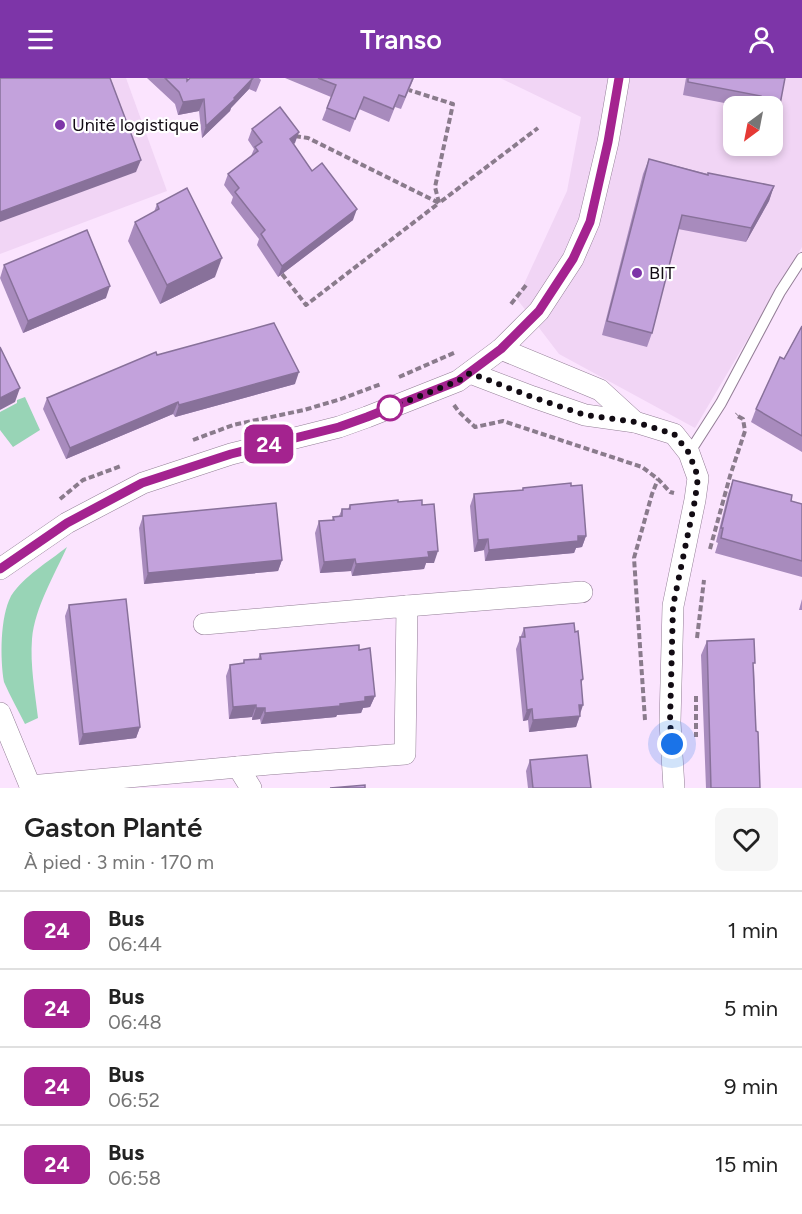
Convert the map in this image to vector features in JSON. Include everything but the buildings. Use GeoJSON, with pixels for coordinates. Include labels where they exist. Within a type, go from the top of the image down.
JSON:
{"type":"FeatureCollection","features":[{"type":"Feature","properties":{"kind":"street"},"geometry":{"type":"LineString","coordinates":[[0,569],[67,523],[142,483],[231,454],[339,427],[458,381],[501,349],[539,311],[573,259],[590,222],[620,78]]}},
{"type":"Feature","properties":{"kind":"street"},"geometry":{"type":"LineString","coordinates":[[501,349],[600,390],[635,422]]}},
{"type":"Feature","properties":{"kind":"street"},"geometry":{"type":"LineString","coordinates":[[470,373],[585,415],[635,422],[674,434],[689,453],[698,477],[673,606],[670,722],[674,788]]}},
{"type":"Feature","properties":{"kind":"street"},"geometry":{"type":"LineString","coordinates":[[204,624],[582,592]]}},
{"type":"Feature","properties":{"kind":"street"},"geometry":{"type":"LineString","coordinates":[[0,713],[31,787],[270,764],[405,754],[407,606]]}},
{"type":"Feature","properties":{"kind":"street"},"geometry":{"type":"LineString","coordinates":[[238,767],[251,788]]}},
{"type":"Feature","properties":{"kind":"lane"},"geometry":{"type":"LineString","coordinates":[[689,453],[721,403],[780,292],[802,258]]}},
{"type":"Feature","properties":{"kind":"path"},"geometry":{"type":"LineString","coordinates":[[409,90],[453,104],[435,187],[439,203]]}},
{"type":"Feature","properties":{"kind":"path"},"geometry":{"type":"LineString","coordinates":[[282,274],[306,305],[538,128]]}},
{"type":"Feature","properties":{"kind":"path"},"geometry":{"type":"LineString","coordinates":[[288,135],[308,138],[439,203]]}},
{"type":"Feature","properties":{"kind":"path"},"geometry":{"type":"LineString","coordinates":[[508,307],[532,277]]}},
{"type":"Feature","properties":{"kind":"path"},"geometry":{"type":"LineString","coordinates":[[393,380],[455,353],[462,347]]}},
{"type":"Feature","properties":{"kind":"path"},"geometry":{"type":"LineString","coordinates":[[191,441],[233,425],[313,407],[382,384]]}},
{"type":"Feature","properties":{"kind":"path"},"geometry":{"type":"LineString","coordinates":[[709,556],[718,516],[745,431],[743,419],[736,416],[741,405]]}},
{"type":"Feature","properties":{"kind":"path"},"geometry":{"type":"LineString","coordinates":[[503,421],[642,467],[658,479],[634,558],[646,731]]}},
{"type":"Feature","properties":{"kind":"path"},"geometry":{"type":"LineString","coordinates":[[57,501],[83,480],[128,464]]}},
{"type":"Feature","properties":{"kind":"path"},"geometry":{"type":"LineString","coordinates":[[697,640],[704,576]]}},
{"type":"Feature","properties":{"kind":"path"},"geometry":{"type":"LineString","coordinates":[[696,686],[696,744]]}},
{"type":"Feature","properties":{"kind":"shaded area","name":"Unité logistique"},"geometry":{"type":"Polygon","coordinates":[[[0,78],[126,78],[167,191],[0,254],[0,78]]]}},
{"type":"Feature","properties":{"kind":"shaded area"},"geometry":{"type":"Polygon","coordinates":[[[500,78],[802,78],[802,247],[695,428],[559,354],[517,299],[567,191],[581,117],[500,78]]]}},
{"type":"Feature","properties":{"kind":"green space"},"geometry":{"type":"Polygon","coordinates":[[[25,397],[40,430],[13,447],[0,430],[0,412],[25,397]]]}},
{"type":"Feature","properties":{"kind":"green space"},"geometry":{"type":"Polygon","coordinates":[[[67,547],[46,592],[34,627],[32,659],[38,718],[25,724],[4,682],[2,650],[7,605],[16,589],[29,576],[67,547]]]}},
{"type":"Feature","properties":{"kind":"bus line","name":"24"},"geometry":{"type":"LineString","coordinates":[[0,569],[67,523],[142,483],[231,454],[339,427],[367,417],[458,381],[501,349],[539,311],[573,259],[590,222],[608,142],[619,78]]}},
{"type":"Feature","properties":{"kind":"place","name":"Unité logistique"},"geometry":{"type":"Point","coordinates":[60,125]}},
{"type":"Feature","properties":{"kind":"place","name":"BIT"},"geometry":{"type":"Point","coordinates":[637,273]}},
{"type":"Feature","properties":{"kind":"route"},"geometry":{"type":"LineString","coordinates":[[390,408],[458,381],[470,373],[585,415],[635,422],[674,434],[689,453],[698,477],[673,606],[670,722],[672,744]]}}]}
